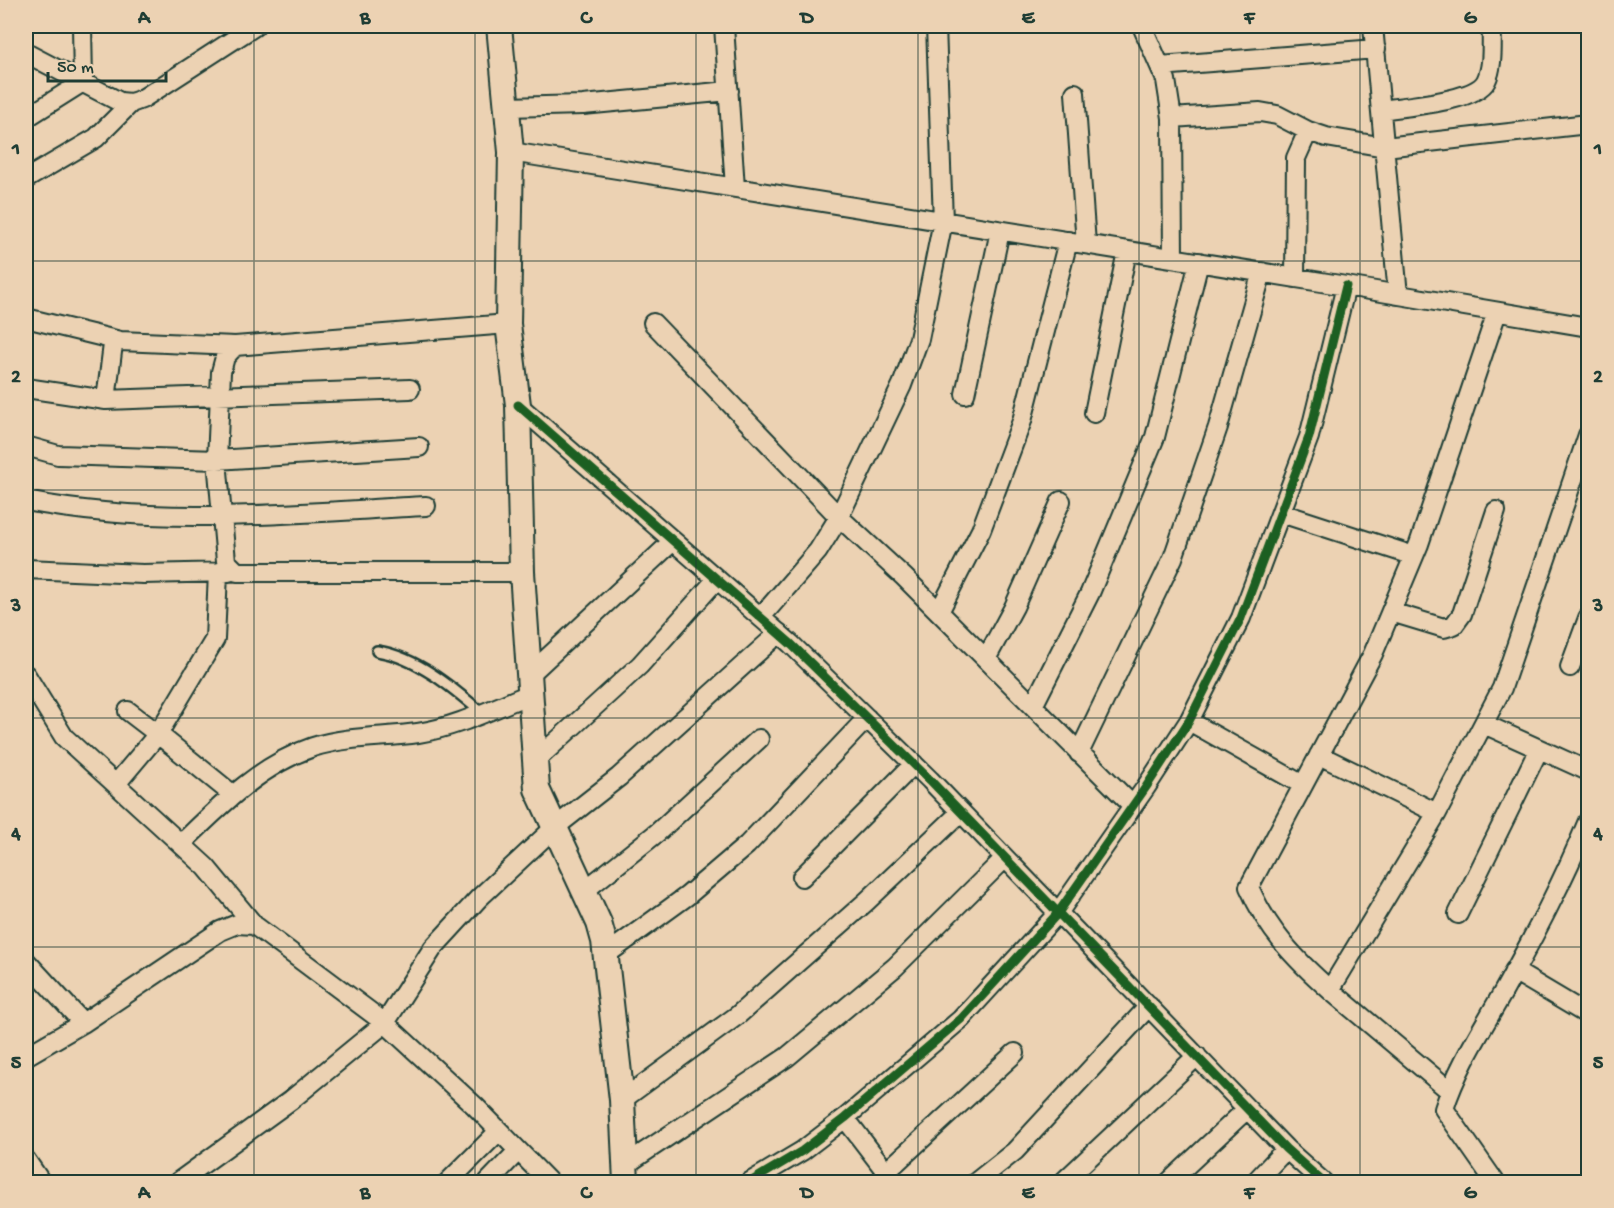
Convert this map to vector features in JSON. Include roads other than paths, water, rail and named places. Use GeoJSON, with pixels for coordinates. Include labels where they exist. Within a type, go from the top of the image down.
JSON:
{"type":"FeatureCollection","features":[{"type":"Feature","properties":{"kind":"main road"},"geometry":{"type":"LineString","coordinates":[[499,26],[511,152],[508,324],[518,405],[522,572],[537,789],[599,923],[607,954],[622,1100],[626,1174]]}},
{"type":"Feature","properties":{"kind":"street"},"geometry":{"type":"LineString","coordinates":[[82,26],[83,82]]}},
{"type":"Feature","properties":{"kind":"street"},"geometry":{"type":"LineString","coordinates":[[26,179],[96,138],[131,103],[142,99],[255,26]]}},
{"type":"Feature","properties":{"kind":"street"},"geometry":{"type":"LineString","coordinates":[[724,26],[735,188]]}},
{"type":"Feature","properties":{"kind":"street"},"geometry":{"type":"LineString","coordinates":[[761,618],[818,552],[839,517],[902,385],[919,339],[943,221],[936,26]]}},
{"type":"Feature","properties":{"kind":"street"},"geometry":{"type":"LineString","coordinates":[[1142,26],[1166,80],[1172,118],[1173,258]]}},
{"type":"Feature","properties":{"kind":"street"},"geometry":{"type":"LineString","coordinates":[[1373,26],[1398,295]]}},
{"type":"Feature","properties":{"kind":"street"},"geometry":{"type":"LineString","coordinates":[[1381,110],[1477,91],[1485,83],[1490,71],[1492,26]]}},
{"type":"Feature","properties":{"kind":"street"},"geometry":{"type":"LineString","coordinates":[[1160,66],[1376,49]]}},
{"type":"Feature","properties":{"kind":"street"},"geometry":{"type":"LineString","coordinates":[[26,53],[120,102],[131,103]]}},
{"type":"Feature","properties":{"kind":"street"},"geometry":{"type":"LineString","coordinates":[[26,118],[83,82]]}},
{"type":"Feature","properties":{"kind":"street"},"geometry":{"type":"LineString","coordinates":[[507,108],[583,105],[729,91]]}},
{"type":"Feature","properties":{"kind":"street"},"geometry":{"type":"LineString","coordinates":[[939,612],[981,530],[1022,421],[1077,243],[1075,93]]}},
{"type":"Feature","properties":{"kind":"street"},"geometry":{"type":"LineString","coordinates":[[1172,118],[1260,112],[1277,115],[1308,131],[1385,147],[1588,124]]}},
{"type":"Feature","properties":{"kind":"street"},"geometry":{"type":"LineString","coordinates":[[1295,278],[1296,158],[1308,131]]}},
{"type":"Feature","properties":{"kind":"street"},"geometry":{"type":"LineString","coordinates":[[511,152],[1262,272],[1588,327]]}},
{"type":"Feature","properties":{"kind":"street"},"geometry":{"type":"LineString","coordinates":[[965,394],[1000,231]]}},
{"type":"Feature","properties":{"kind":"street"},"geometry":{"type":"LineString","coordinates":[[1094,413],[1127,251]]}},
{"type":"Feature","properties":{"kind":"street"},"geometry":{"type":"LineString","coordinates":[[1033,706],[1090,593],[1155,437],[1199,262]]}},
{"type":"Feature","properties":{"kind":"street"},"geometry":{"type":"LineString","coordinates":[[1079,753],[1173,558],[1218,427],[1262,272]]}},
{"type":"Feature","properties":{"kind":"street"},"geometry":{"type":"LineString","coordinates":[[750,1182],[802,1151],[845,1118],[961,1019],[1058,913],[1133,806],[1189,721],[1241,618],[1309,437],[1346,286]]}},
{"type":"Feature","properties":{"kind":"street"},"geometry":{"type":"LineString","coordinates":[[1450,1091],[1298,963],[1277,939],[1260,913],[1249,887],[1373,654],[1414,556],[1497,312]]}},
{"type":"Feature","properties":{"kind":"street"},"geometry":{"type":"LineString","coordinates":[[26,318],[120,340],[235,346],[508,324]]}},
{"type":"Feature","properties":{"kind":"street"},"geometry":{"type":"LineString","coordinates":[[653,323],[839,517],[939,612],[1133,806]]}},
{"type":"Feature","properties":{"kind":"street"},"geometry":{"type":"LineString","coordinates":[[106,400],[111,352],[113,344],[120,340]]}},
{"type":"Feature","properties":{"kind":"street"},"geometry":{"type":"LineString","coordinates":[[116,784],[158,734],[215,639],[228,572],[218,460],[220,398],[225,357],[235,346]]}},
{"type":"Feature","properties":{"kind":"street"},"geometry":{"type":"LineString","coordinates":[[26,388],[106,400],[220,398],[410,389]]}},
{"type":"Feature","properties":{"kind":"street"},"geometry":{"type":"LineString","coordinates":[[518,405],[779,633],[914,764],[1286,1149],[1323,1182]]}},
{"type":"Feature","properties":{"kind":"street"},"geometry":{"type":"LineString","coordinates":[[1330,990],[1437,813],[1502,688],[1588,435]]}},
{"type":"Feature","properties":{"kind":"street"},"geometry":{"type":"LineString","coordinates":[[26,446],[58,455],[218,460],[419,447]]}},
{"type":"Feature","properties":{"kind":"street"},"geometry":{"type":"LineString","coordinates":[[26,501],[73,510],[119,515],[222,517],[426,506]]}},
{"type":"Feature","properties":{"kind":"street"},"geometry":{"type":"LineString","coordinates":[[986,659],[1014,607],[1061,501]]}},
{"type":"Feature","properties":{"kind":"street"},"geometry":{"type":"LineString","coordinates":[[1391,612],[1444,628],[1454,625],[1462,614],[1496,511]]}},
{"type":"Feature","properties":{"kind":"street"},"geometry":{"type":"LineString","coordinates":[[1281,513],[1414,556]]}},
{"type":"Feature","properties":{"kind":"street"},"geometry":{"type":"LineString","coordinates":[[181,844],[232,794],[280,763],[312,748],[344,739],[443,728],[482,713],[530,684],[673,541]]}},
{"type":"Feature","properties":{"kind":"street"},"geometry":{"type":"LineString","coordinates":[[26,569],[143,574],[522,572]]}},
{"type":"Feature","properties":{"kind":"street"},"geometry":{"type":"LineString","coordinates":[[535,761],[640,664],[717,579]]}},
{"type":"Feature","properties":{"kind":"street"},"geometry":{"type":"LineString","coordinates":[[1570,667],[1588,618]]}},
{"type":"Feature","properties":{"kind":"street"},"geometry":{"type":"LineString","coordinates":[[178,1182],[291,1100],[385,1023],[433,948],[479,898],[554,828],[619,777],[779,633]]}},
{"type":"Feature","properties":{"kind":"street"},"geometry":{"type":"LineString","coordinates":[[26,675],[64,737],[206,867],[254,925],[385,1023],[499,1131],[549,1182]]}},
{"type":"Feature","properties":{"kind":"street"},"geometry":{"type":"LineString","coordinates":[[128,711],[232,794]]}},
{"type":"Feature","properties":{"kind":"street"},"geometry":{"type":"LineString","coordinates":[[607,954],[687,896],[747,845],[867,718]]}},
{"type":"Feature","properties":{"kind":"street"},"geometry":{"type":"LineString","coordinates":[[1189,721],[1303,784]]}},
{"type":"Feature","properties":{"kind":"street"},"geometry":{"type":"LineString","coordinates":[[1484,724],[1588,771]]}},
{"type":"Feature","properties":{"kind":"street"},"geometry":{"type":"LineString","coordinates":[[584,891],[658,832],[759,739]]}},
{"type":"Feature","properties":{"kind":"street"},"geometry":{"type":"LineString","coordinates":[[1458,914],[1539,749]]}},
{"type":"Feature","properties":{"kind":"street"},"geometry":{"type":"LineString","coordinates":[[1319,755],[1437,813]]}},
{"type":"Feature","properties":{"kind":"street"},"geometry":{"type":"LineString","coordinates":[[802,877],[914,764]]}},
{"type":"Feature","properties":{"kind":"street"},"geometry":{"type":"LineString","coordinates":[[622,1100],[738,1015],[867,901],[961,812]]}},
{"type":"Feature","properties":{"kind":"street"},"geometry":{"type":"LineString","coordinates":[[1496,1182],[1444,1109],[1450,1091],[1585,842],[1588,821]]}},
{"type":"Feature","properties":{"kind":"street"},"geometry":{"type":"LineString","coordinates":[[626,1174],[787,1057],[895,967],[1005,858]]}},
{"type":"Feature","properties":{"kind":"street"},"geometry":{"type":"LineString","coordinates":[[26,1056],[83,1023],[220,931],[237,924],[254,925]]}},
{"type":"Feature","properties":{"kind":"street"},"geometry":{"type":"LineString","coordinates":[[26,961],[83,1023]]}},
{"type":"Feature","properties":{"kind":"street"},"geometry":{"type":"LineString","coordinates":[[1514,971],[1588,1015]]}},
{"type":"Feature","properties":{"kind":"street"},"geometry":{"type":"LineString","coordinates":[[976,1182],[1015,1151],[1149,1006]]}},
{"type":"Feature","properties":{"kind":"street"},"geometry":{"type":"LineString","coordinates":[[845,1118],[890,1177],[1015,1053]]}},
{"type":"Feature","properties":{"kind":"street"},"geometry":{"type":"LineString","coordinates":[[1063,1182],[1197,1056]]}},
{"type":"Feature","properties":{"kind":"street"},"geometry":{"type":"LineString","coordinates":[[1168,1182],[1247,1108]]}},
{"type":"Feature","properties":{"kind":"street"},"geometry":{"type":"LineString","coordinates":[[448,1182],[499,1131]]}},
{"type":"Feature","properties":{"kind":"street"},"geometry":{"type":"LineString","coordinates":[[1255,1182],[1286,1149]]}},
{"type":"Feature","properties":{"kind":"street"},"geometry":{"type":"LineString","coordinates":[[488,1182],[519,1151]]}},
{"type":"Feature","properties":{"kind":"street"},"geometry":{"type":"LineString","coordinates":[[26,1160],[41,1182]]}},
{"type":"Feature","properties":{"kind":"lane"},"geometry":{"type":"LineString","coordinates":[[377,651],[393,653],[453,687],[482,713]]}}]}
